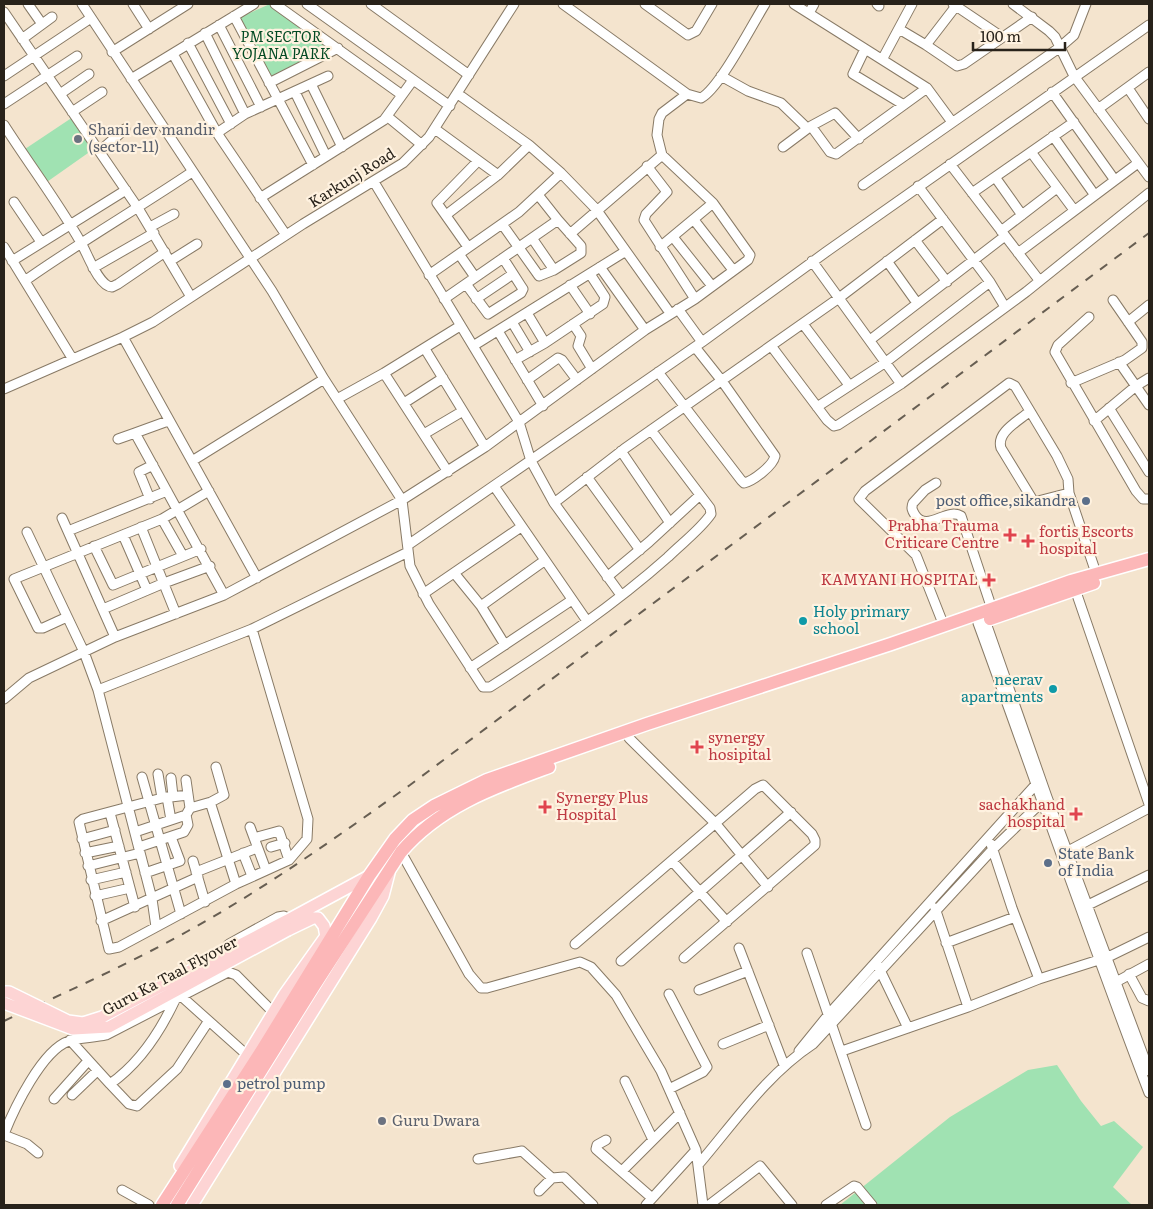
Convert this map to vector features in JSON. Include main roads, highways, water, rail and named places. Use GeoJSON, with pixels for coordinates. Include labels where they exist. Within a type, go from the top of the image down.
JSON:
{"type":"FeatureCollection","features":[{"type":"Feature","properties":{"kind":"highway"},"geometry":{"type":"LineString","coordinates":[[177,1205],[286,1023],[327,940],[395,839],[413,820],[450,797],[480,784],[647,724],[944,626],[1096,573],[1149,559]]}},
{"type":"Feature","properties":{"kind":"highway"},"geometry":{"type":"LineString","coordinates":[[162,1205],[392,864],[428,824],[473,798],[629,738],[982,622],[1075,589],[1149,567]]}},
{"type":"Feature","properties":{"kind":"main road","name":"Guru Ka Taal Flyover"},"geometry":{"type":"LineString","coordinates":[[4,992],[9,992],[68,1021],[83,1023],[102,1017],[369,876]]}},
{"type":"Feature","properties":{"kind":"main road","name":"Guru Ka Taal Flyover"},"geometry":{"type":"LineString","coordinates":[[4,1003],[73,1029],[109,1027],[313,918],[318,918],[324,926],[327,940]]}},
{"type":"Feature","properties":{"kind":"main road"},"geometry":{"type":"LineString","coordinates":[[155,1205],[247,1055],[286,1023]]}},
{"type":"Feature","properties":{"kind":"main road"},"geometry":{"type":"LineString","coordinates":[[192,1205],[286,1023]]}},
{"type":"Feature","properties":{"kind":"railway"},"geometry":{"type":"LineString","coordinates":[[4,1021],[120,966],[188,931],[274,879],[329,842],[410,785],[1149,233]]}},
{"type":"Feature","properties":{"kind":"place","name":"Shani dev mandir (sector-11)"},"geometry":{"type":"Point","coordinates":[78,139]}},
{"type":"Feature","properties":{"kind":"place","name":"post office,sikandra"},"geometry":{"type":"Point","coordinates":[1086,501]}},
{"type":"Feature","properties":{"kind":"place","name":"Prabha Trauma Criticare Centre"},"geometry":{"type":"Point","coordinates":[1010,535]}},
{"type":"Feature","properties":{"kind":"place","name":"fortis Escorts hospital"},"geometry":{"type":"Point","coordinates":[1028,541]}},
{"type":"Feature","properties":{"kind":"place","name":"KAMYANI HOSPITAL"},"geometry":{"type":"Point","coordinates":[989,580]}},
{"type":"Feature","properties":{"kind":"place","name":"Holy primary school"},"geometry":{"type":"Point","coordinates":[803,621]}},
{"type":"Feature","properties":{"kind":"place","name":"neerav apartments"},"geometry":{"type":"Point","coordinates":[1053,689]}},
{"type":"Feature","properties":{"kind":"place","name":"synergy hosipital"},"geometry":{"type":"Point","coordinates":[697,747]}},
{"type":"Feature","properties":{"kind":"place","name":"Synergy Plus Hospital"},"geometry":{"type":"Point","coordinates":[545,807]}},
{"type":"Feature","properties":{"kind":"place","name":"sachakhand hospital"},"geometry":{"type":"Point","coordinates":[1076,814]}},
{"type":"Feature","properties":{"kind":"place","name":"State Bank of India"},"geometry":{"type":"Point","coordinates":[1048,863]}},
{"type":"Feature","properties":{"kind":"place","name":"petrol pump"},"geometry":{"type":"Point","coordinates":[227,1084]}},
{"type":"Feature","properties":{"kind":"place","name":"Guru Dwara"},"geometry":{"type":"Point","coordinates":[382,1121]}},
{"type":"Feature","properties":{"kind":"park label","name":"PM SECTOR YOJANA PARK"},"geometry":{"type":"Point","coordinates":[281,46]}}]}
